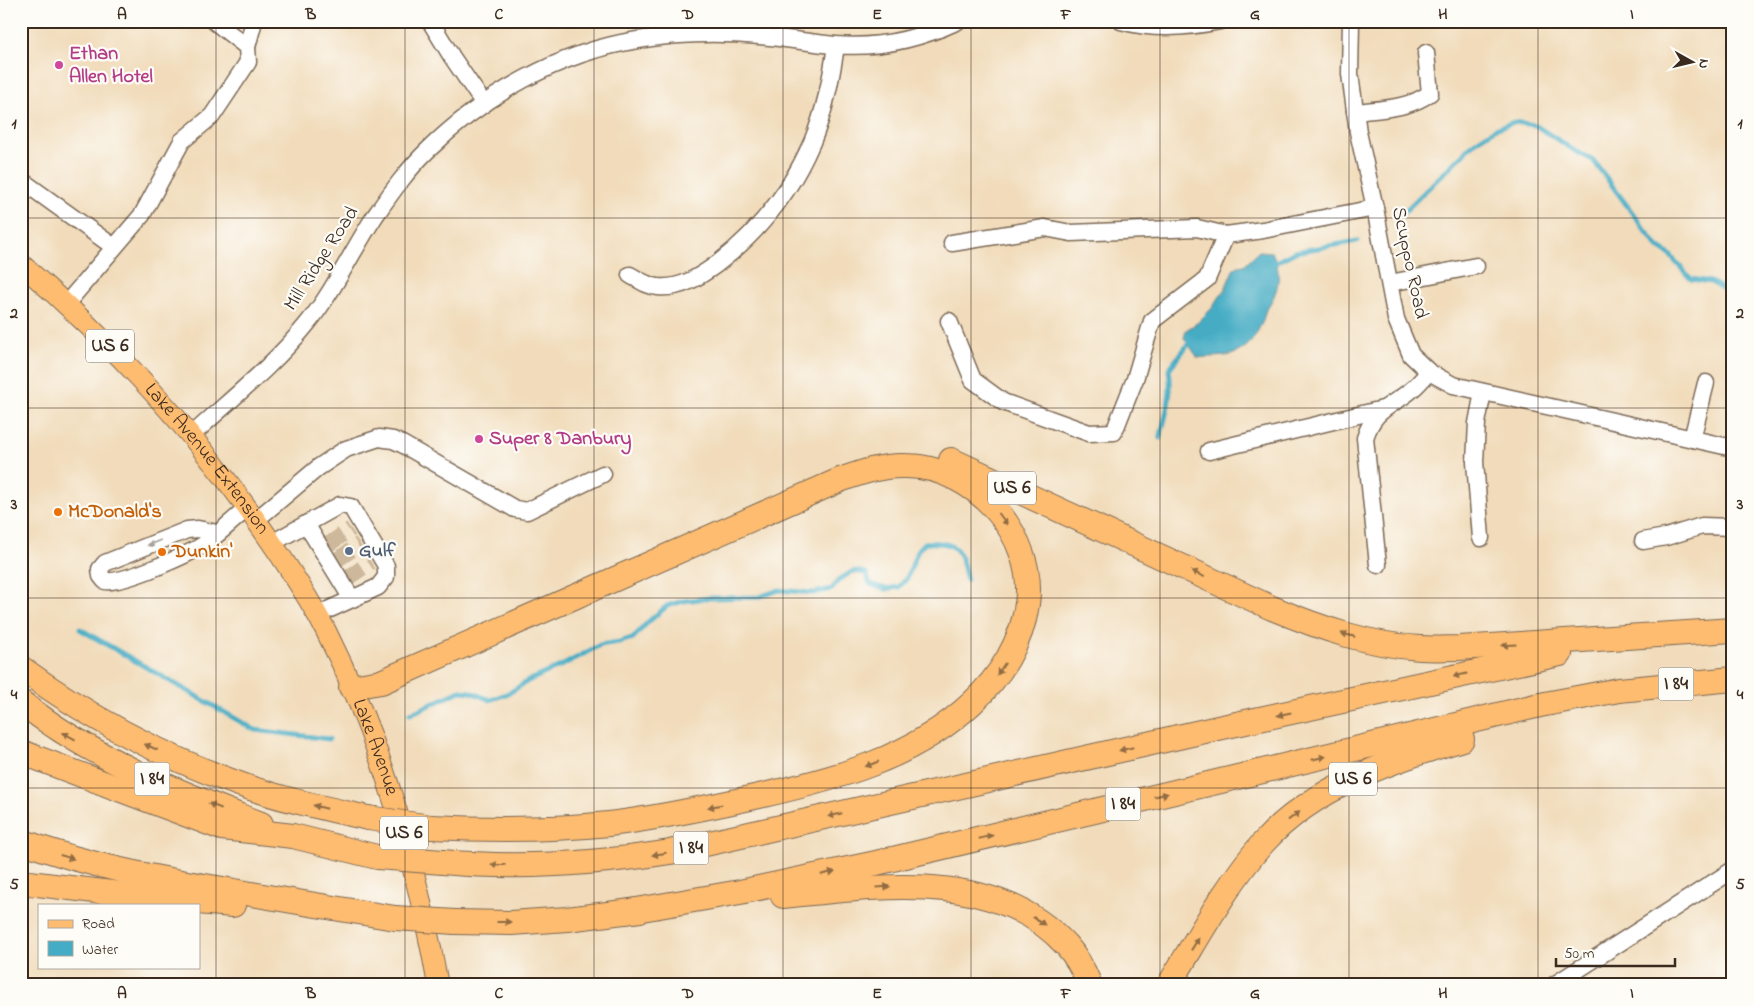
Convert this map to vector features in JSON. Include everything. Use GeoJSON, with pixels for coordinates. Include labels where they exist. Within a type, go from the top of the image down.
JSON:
{"type":"FeatureCollection","features":[{"type":"Feature","properties":{"kind":"highway","name":"US 6"},"geometry":{"type":"LineString","coordinates":[[351,687],[374,669],[835,466],[884,452],[908,451],[933,454],[958,463],[1272,608],[1308,623],[1342,634],[1382,643],[1419,648],[1459,648],[1697,632]]}},
{"type":"Feature","properties":{"kind":"highway"},"geometry":{"type":"LineString","coordinates":[[21,668],[92,716],[141,742],[240,785],[290,800],[368,818],[431,827],[492,830],[608,824],[717,805],[810,784],[864,767],[903,751],[953,720],[974,702],[995,678],[1011,654],[1022,629],[1028,603],[1027,574],[1020,549],[1007,524],[991,503],[973,488],[952,476],[930,468],[886,467],[862,472],[840,480],[381,682],[351,687]]}},
{"type":"Feature","properties":{"kind":"highway","name":"I 84"},"geometry":{"type":"LineString","coordinates":[[21,702],[58,730],[130,769],[209,804],[293,836],[378,857],[491,865],[559,864],[614,860],[670,852],[1514,663],[1613,643],[1697,632],[1733,630]]}},
{"type":"Feature","properties":{"kind":"highway","name":"I 84"},"geometry":{"type":"LineString","coordinates":[[21,841],[50,852],[108,868],[164,880],[395,918],[511,923],[567,919],[625,912],[740,892],[810,877],[954,845],[1540,705],[1619,690],[1733,679]]}},
{"type":"Feature","properties":{"kind":"highway","name":"US 6"},"geometry":{"type":"LineString","coordinates":[[1169,985],[1246,864],[1264,842],[1285,822],[1309,805],[1332,790],[1356,778],[1416,754],[1619,690]]}},
{"type":"Feature","properties":{"kind":"highway"},"geometry":{"type":"LineString","coordinates":[[21,752],[222,828],[293,836]]}},
{"type":"Feature","properties":{"kind":"highway"},"geometry":{"type":"LineString","coordinates":[[21,882],[161,899],[395,918]]}},
{"type":"Feature","properties":{"kind":"highway"},"geometry":{"type":"LineString","coordinates":[[625,912],[877,887],[920,886],[944,889],[992,900],[1036,919],[1068,947],[1082,967],[1090,985]]}},
{"type":"Feature","properties":{"kind":"main road","name":"Lake Avenue Extension"},"geometry":{"type":"LineString","coordinates":[[21,264],[66,304],[127,364],[163,401],[192,435],[252,514],[301,588],[317,615],[351,687]]}},
{"type":"Feature","properties":{"kind":"main road","name":"Lake Avenue"},"geometry":{"type":"LineString","coordinates":[[351,687],[376,750],[402,825],[420,896],[438,985]]}},
{"type":"Feature","properties":{"kind":"street"},"geometry":{"type":"LineString","coordinates":[[214,21],[247,48]]}},
{"type":"Feature","properties":{"kind":"street"},"geometry":{"type":"LineString","coordinates":[[66,304],[142,215],[182,141],[212,116],[248,62],[247,48],[254,21]]}},
{"type":"Feature","properties":{"kind":"street"},"geometry":{"type":"LineString","coordinates":[[430,21],[484,104]]}},
{"type":"Feature","properties":{"kind":"street","name":"Mill Ridge Road"},"geometry":{"type":"LineString","coordinates":[[192,435],[276,358],[307,324],[334,285],[374,218],[400,182],[427,150],[461,120],[524,80],[554,65],[596,50],[635,40],[678,34],[719,33],[760,36],[836,46],[870,46],[899,42],[930,34],[958,21]]}},
{"type":"Feature","properties":{"kind":"street"},"geometry":{"type":"LineString","coordinates":[[1121,21],[1148,27],[1174,27],[1220,21]]}},
{"type":"Feature","properties":{"kind":"street","name":"Scuppo Road"},"geometry":{"type":"LineString","coordinates":[[1350,21],[1350,74],[1358,132],[1376,208],[1396,318],[1411,355],[1429,372],[1452,385],[1733,448]]}},
{"type":"Feature","properties":{"kind":"street"},"geometry":{"type":"LineString","coordinates":[[630,275],[643,283],[656,287],[672,287],[686,284],[729,254],[755,231],[796,175],[812,143],[831,83],[836,46]]}},
{"type":"Feature","properties":{"kind":"street"},"geometry":{"type":"LineString","coordinates":[[1355,112],[1393,108],[1421,100],[1430,93],[1426,53]]}},
{"type":"Feature","properties":{"kind":"street"},"geometry":{"type":"LineString","coordinates":[[21,180],[114,247]]}},
{"type":"Feature","properties":{"kind":"street"},"geometry":{"type":"LineString","coordinates":[[952,243],[1046,228],[1071,234],[1197,228],[1226,235],[1263,230],[1376,208]]}},
{"type":"Feature","properties":{"kind":"street"},"geometry":{"type":"LineString","coordinates":[[949,321],[973,380],[1003,402],[1089,433],[1114,432],[1135,379],[1152,321],[1207,279],[1226,235]]}},
{"type":"Feature","properties":{"kind":"street"},"geometry":{"type":"LineString","coordinates":[[1390,283],[1476,266]]}},
{"type":"Feature","properties":{"kind":"street"},"geometry":{"type":"LineString","coordinates":[[1378,565],[1365,438],[1369,424],[1383,409],[1410,391],[1429,372]]}},
{"type":"Feature","properties":{"kind":"street"},"geometry":{"type":"LineString","coordinates":[[1692,439],[1706,383]]}},
{"type":"Feature","properties":{"kind":"street"},"geometry":{"type":"LineString","coordinates":[[1481,538],[1474,462],[1477,423],[1483,392]]}},
{"type":"Feature","properties":{"kind":"street"},"geometry":{"type":"LineString","coordinates":[[1209,451],[1383,409]]}},
{"type":"Feature","properties":{"kind":"street"},"geometry":{"type":"LineString","coordinates":[[217,533],[198,529],[187,530],[105,564],[100,569],[101,576],[105,581],[112,582],[151,569],[197,549],[217,533],[252,514],[346,450],[379,438],[393,440],[402,444],[515,509],[527,510],[603,474]]}},
{"type":"Feature","properties":{"kind":"street"},"geometry":{"type":"LineString","coordinates":[[272,543],[340,505],[350,507],[356,526],[364,541],[375,559],[386,566],[386,576],[378,587],[317,615]]}},
{"type":"Feature","properties":{"kind":"street"},"geometry":{"type":"LineString","coordinates":[[306,524],[325,546],[345,579],[352,599]]}},
{"type":"Feature","properties":{"kind":"street"},"geometry":{"type":"LineString","coordinates":[[1643,541],[1666,537],[1702,526],[1733,527]]}},
{"type":"Feature","properties":{"kind":"street"},"geometry":{"type":"LineString","coordinates":[[1554,985],[1733,870]]}},
{"type":"Feature","properties":{"kind":"water"},"geometry":{"type":"Polygon","coordinates":[[[1259,251],[1272,252],[1278,268],[1278,282],[1277,289],[1255,336],[1246,347],[1232,355],[1198,358],[1184,338],[1186,330],[1197,323],[1212,308],[1225,289],[1233,270],[1238,266],[1244,265],[1259,251]]]}},
{"type":"Feature","properties":{"kind":"waterway"},"geometry":{"type":"LineString","coordinates":[[1401,215],[1475,142],[1495,129],[1514,122],[1535,125],[1575,151],[1593,160],[1658,247],[1669,254],[1691,279],[1711,282],[1733,292]]}},
{"type":"Feature","properties":{"kind":"waterway"},"geometry":{"type":"LineString","coordinates":[[1272,264],[1295,252],[1357,241]]}},
{"type":"Feature","properties":{"kind":"waterway"},"geometry":{"type":"LineString","coordinates":[[1160,438],[1167,412],[1170,387],[1169,369],[1193,338]]}},
{"type":"Feature","properties":{"kind":"waterway"},"geometry":{"type":"LineString","coordinates":[[410,714],[460,691],[471,692],[490,700],[509,693],[528,681],[600,645],[633,638],[667,606],[683,601],[709,598],[759,597],[779,590],[813,593],[832,589],[839,580],[853,571],[866,573],[870,584],[886,589],[899,587],[907,578],[918,550],[925,543],[945,544],[956,550],[960,555],[967,580]]}},
{"type":"Feature","properties":{"kind":"waterway"},"geometry":{"type":"LineString","coordinates":[[80,629],[255,730],[329,739]]}},
{"type":"Feature","properties":{"kind":"tunnel"},"geometry":{"type":"LineString","coordinates":[[329,544],[351,529]]}},
{"type":"Feature","properties":{"kind":"tunnel"},"geometry":{"type":"LineString","coordinates":[[338,559],[360,544]]}},
{"type":"Feature","properties":{"kind":"tunnel"},"geometry":{"type":"LineString","coordinates":[[349,577],[371,562]]}},
{"type":"Feature","properties":{"kind":"place","name":"Ethan Allen Hotel"},"geometry":{"type":"Point","coordinates":[59,65]}},
{"type":"Feature","properties":{"kind":"place","name":"Super 8 Danbury"},"geometry":{"type":"Point","coordinates":[479,439]}},
{"type":"Feature","properties":{"kind":"place","name":"McDonald's"},"geometry":{"type":"Point","coordinates":[58,512]}},
{"type":"Feature","properties":{"kind":"place","name":"Gulf"},"geometry":{"type":"Point","coordinates":[349,551]}},
{"type":"Feature","properties":{"kind":"place","name":"Dunkin'"},"geometry":{"type":"Point","coordinates":[162,552]}}]}
